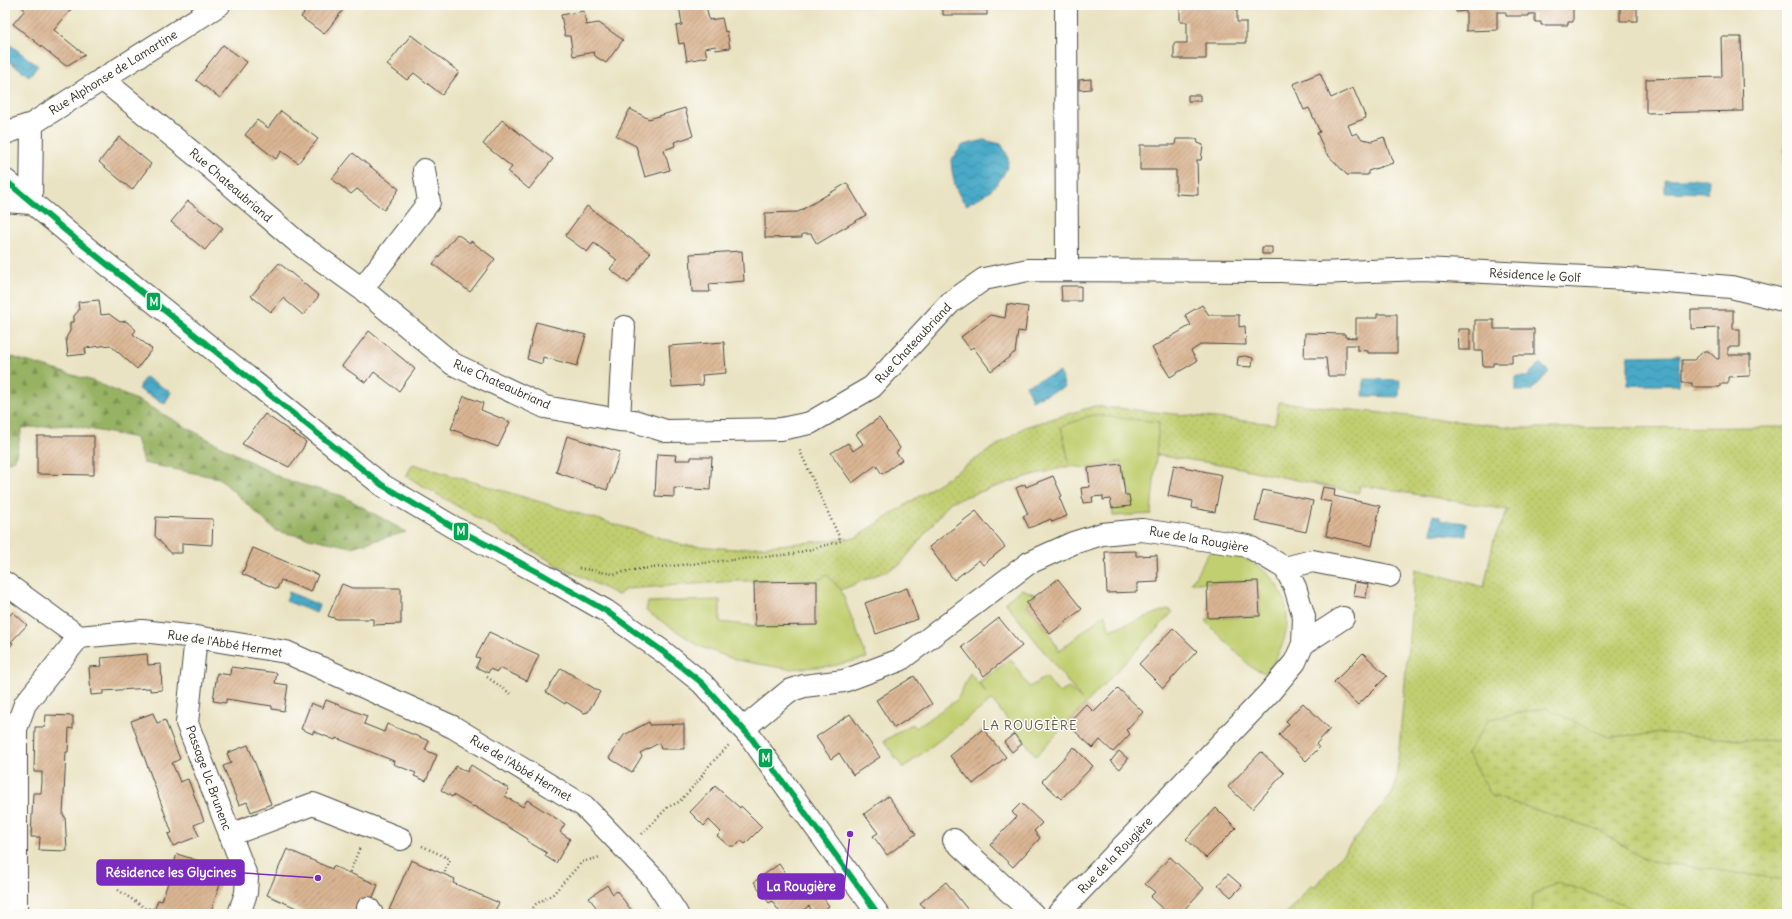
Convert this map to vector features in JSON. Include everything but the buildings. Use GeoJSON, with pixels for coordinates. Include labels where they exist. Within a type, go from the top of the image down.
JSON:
{"type":"FeatureCollection","features":[{"type":"Feature","properties":{"kind":"street","name":"Rue Alphonse de Lamartine"},"geometry":{"type":"LineString","coordinates":[[5,133],[32,124],[219,5]]}},
{"type":"Feature","properties":{"kind":"street"},"geometry":{"type":"LineString","coordinates":[[1066,5],[1067,269]]}},
{"type":"Feature","properties":{"kind":"street","name":"Rue Chateaubriand"},"geometry":{"type":"LineString","coordinates":[[102,79],[198,157],[302,246],[362,289],[453,364],[546,407],[619,420],[634,421],[666,431],[738,430],[793,427],[810,423],[872,387],[950,303],[984,279],[1028,270],[1281,271]]}},
{"type":"Feature","properties":{"kind":"street"},"geometry":{"type":"LineString","coordinates":[[31,203],[32,124]]}},
{"type":"Feature","properties":{"kind":"street"},"geometry":{"type":"LineString","coordinates":[[362,289],[429,202],[424,170]]}},
{"type":"Feature","properties":{"kind":"street"},"geometry":{"type":"LineString","coordinates":[[5,180],[31,203],[382,485],[454,527],[546,576],[606,611],[662,651],[702,683],[752,739],[815,824],[878,914]]}},
{"type":"Feature","properties":{"kind":"street"},"geometry":{"type":"LineString","coordinates":[[5,201],[31,203]]}},
{"type":"Feature","properties":{"kind":"street","name":"Résidence le Golf"},"geometry":{"type":"LineString","coordinates":[[1281,271],[1318,273],[1423,268],[1628,279],[1731,287],[1787,300]]}},
{"type":"Feature","properties":{"kind":"street"},"geometry":{"type":"LineString","coordinates":[[619,420],[624,327]]}},
{"type":"Feature","properties":{"kind":"street","name":"Rue de la Rougière"},"geometry":{"type":"LineString","coordinates":[[743,729],[789,691],[804,686],[844,681],[900,660],[1029,563],[1073,543],[1095,536],[1142,530],[1240,544],[1248,546],[1285,568],[1294,587],[1304,617],[1303,644],[1295,662],[1274,688],[1058,914]]}},
{"type":"Feature","properties":{"kind":"street"},"geometry":{"type":"LineString","coordinates":[[1285,568],[1312,561],[1389,576]]}},
{"type":"Feature","properties":{"kind":"street"},"geometry":{"type":"LineString","coordinates":[[5,583],[80,637],[25,704],[16,729],[16,914]]}},
{"type":"Feature","properties":{"kind":"street"},"geometry":{"type":"LineString","coordinates":[[1303,644],[1343,618]]}},
{"type":"Feature","properties":{"kind":"street","name":"Rue de l'Abbé Hermet"},"geometry":{"type":"LineString","coordinates":[[80,637],[142,631],[196,637],[286,652],[453,727],[584,806],[656,880],[677,914]]}},
{"type":"Feature","properties":{"kind":"street","name":"Passage Uc Brunenc"},"geometry":{"type":"LineString","coordinates":[[196,637],[187,722],[247,878],[246,893],[239,914]]}},
{"type":"Feature","properties":{"kind":"street"},"geometry":{"type":"LineString","coordinates":[[230,835],[313,804],[401,839]]}},
{"type":"Feature","properties":{"kind":"street"},"geometry":{"type":"LineString","coordinates":[[954,840],[1033,914]]}},
{"type":"Feature","properties":{"kind":"path"},"geometry":{"type":"LineString","coordinates":[[546,576],[578,568],[613,574],[640,569],[793,554],[841,541],[795,441],[793,427]]}},
{"type":"Feature","properties":{"kind":"path"},"geometry":{"type":"LineString","coordinates":[[487,677],[511,694]]}},
{"type":"Feature","properties":{"kind":"path"},"geometry":{"type":"LineString","coordinates":[[644,832],[668,807],[679,802],[728,745]]}},
{"type":"Feature","properties":{"kind":"path"},"geometry":{"type":"LineString","coordinates":[[350,872],[369,826]]}},
{"type":"Feature","properties":{"kind":"path"},"geometry":{"type":"LineString","coordinates":[[401,839],[407,840],[450,859],[444,874]]}},
{"type":"Feature","properties":{"kind":"path"},"geometry":{"type":"LineString","coordinates":[[528,914],[536,904],[553,894],[582,862],[602,856]]}},
{"type":"Feature","properties":{"kind":"path"},"geometry":{"type":"LineString","coordinates":[[118,890],[145,908],[154,909]]}},
{"type":"Feature","properties":{"kind":"path"},"geometry":{"type":"LineString","coordinates":[[764,914],[770,909]]}},
{"type":"Feature","properties":{"kind":"green space"},"geometry":{"type":"Polygon","coordinates":[[[1784,5],[1787,5],[1787,226],[1785,227],[1784,5]]]}},
{"type":"Feature","properties":{"kind":"green space"},"geometry":{"type":"Polygon","coordinates":[[[12,357],[93,381],[141,402],[285,480],[343,496],[406,532],[351,547],[276,531],[219,478],[143,463],[136,438],[68,425],[22,428],[15,460],[5,463],[5,359],[12,357]]]}},
{"type":"Feature","properties":{"kind":"green space"},"geometry":{"type":"Polygon","coordinates":[[[1279,402],[1520,428],[1787,427],[1787,914],[1286,914],[1311,885],[1316,886],[1392,794],[1396,783],[1415,569],[1484,587],[1494,539],[1508,510],[1361,485],[1358,493],[1226,465],[1155,455],[1159,422],[1061,427],[1070,466],[1025,477],[950,502],[900,565],[841,590],[827,575],[817,581],[735,581],[626,589],[618,595],[554,563],[406,476],[413,464],[684,545],[735,549],[855,538],[1025,427],[1095,406],[1275,424],[1279,402]]]}},
{"type":"Feature","properties":{"kind":"green space"},"geometry":{"type":"Polygon","coordinates":[[[1092,415],[1159,422],[1151,514],[1113,516],[1112,508],[1131,505],[1130,491],[1121,468],[1121,462],[1088,468],[1070,466],[1061,427],[1092,415]]]}},
{"type":"Feature","properties":{"kind":"green space"},"geometry":{"type":"Polygon","coordinates":[[[1210,551],[1235,555],[1260,568],[1273,580],[1282,594],[1286,609],[1287,625],[1284,641],[1276,657],[1265,673],[1251,667],[1206,622],[1208,618],[1260,616],[1258,581],[1191,583],[1210,551]]]}},
{"type":"Feature","properties":{"kind":"green space"},"geometry":{"type":"Polygon","coordinates":[[[827,575],[841,590],[867,658],[832,666],[788,669],[736,660],[701,647],[646,611],[648,602],[720,600],[720,622],[755,626],[817,625],[817,581],[827,575]]]}},
{"type":"Feature","properties":{"kind":"green space"},"geometry":{"type":"Polygon","coordinates":[[[1022,589],[1036,595],[1026,604],[1050,634],[1059,651],[1105,614],[1110,630],[1168,609],[1173,612],[1036,756],[992,700],[903,768],[884,741],[912,724],[915,728],[957,700],[970,673],[986,693],[979,682],[1011,659],[1029,687],[1046,677],[1059,693],[1069,688],[1082,700],[1005,602],[1022,589]]]}},
{"type":"Feature","properties":{"kind":"green space"},"geometry":{"type":"Polygon","coordinates":[[[1546,708],[1608,737],[1664,733],[1743,740],[1787,741],[1787,880],[1645,860],[1599,830],[1492,796],[1467,753],[1489,719],[1546,708]]]}},
{"type":"Feature","properties":{"kind":"green space"},"geometry":{"type":"Polygon","coordinates":[[[1557,882],[1623,904],[1644,914],[1532,914],[1533,896],[1557,882]]]}},
{"type":"Feature","properties":{"kind":"water"},"geometry":{"type":"Polygon","coordinates":[[[9,44],[38,66],[29,76],[5,58],[5,50],[9,44]]]}},
{"type":"Feature","properties":{"kind":"water"},"geometry":{"type":"Polygon","coordinates":[[[984,140],[1001,144],[1007,155],[1008,164],[1000,180],[992,189],[967,205],[957,190],[953,178],[951,160],[963,145],[984,140]]]}},
{"type":"Feature","properties":{"kind":"water"},"geometry":{"type":"Polygon","coordinates":[[[1665,179],[1709,179],[1708,193],[1665,192],[1665,179]]]}},
{"type":"Feature","properties":{"kind":"water"},"geometry":{"type":"Polygon","coordinates":[[[1679,355],[1679,385],[1628,385],[1628,356],[1679,355]]]}},
{"type":"Feature","properties":{"kind":"water"},"geometry":{"type":"Polygon","coordinates":[[[1540,363],[1549,372],[1531,391],[1516,391],[1516,377],[1527,377],[1540,363]]]}},
{"type":"Feature","properties":{"kind":"water"},"geometry":{"type":"Polygon","coordinates":[[[1060,372],[1065,387],[1032,400],[1026,385],[1060,372]]]}},
{"type":"Feature","properties":{"kind":"water"},"geometry":{"type":"Polygon","coordinates":[[[145,377],[171,392],[165,404],[138,389],[145,377]]]}},
{"type":"Feature","properties":{"kind":"water"},"geometry":{"type":"Polygon","coordinates":[[[1364,379],[1400,380],[1399,397],[1363,396],[1364,379]]]}},
{"type":"Feature","properties":{"kind":"water"},"geometry":{"type":"Polygon","coordinates":[[[1433,515],[1440,516],[1440,520],[1467,523],[1466,536],[1431,533],[1433,515]]]}},
{"type":"Feature","properties":{"kind":"water"},"geometry":{"type":"Polygon","coordinates":[[[289,592],[319,605],[316,613],[286,601],[289,592]]]}},
{"type":"Feature","properties":{"kind":"transit line","name":"M"},"geometry":{"type":"LineString","coordinates":[[5,180],[78,241],[382,485],[453,527],[545,576],[606,611],[662,651],[702,683],[752,739],[878,914]]}},
{"type":"Feature","properties":{"kind":"place","name":"La Rougière"},"geometry":{"type":"Point","coordinates":[850,834]}},
{"type":"Feature","properties":{"kind":"place","name":"Résidence les Glycines"},"geometry":{"type":"Point","coordinates":[318,878]}},
{"type":"Feature","properties":{"kind":"district","name":"LA ROUGIÈRE"},"geometry":{"type":"Point","coordinates":[1030,725]}}]}
